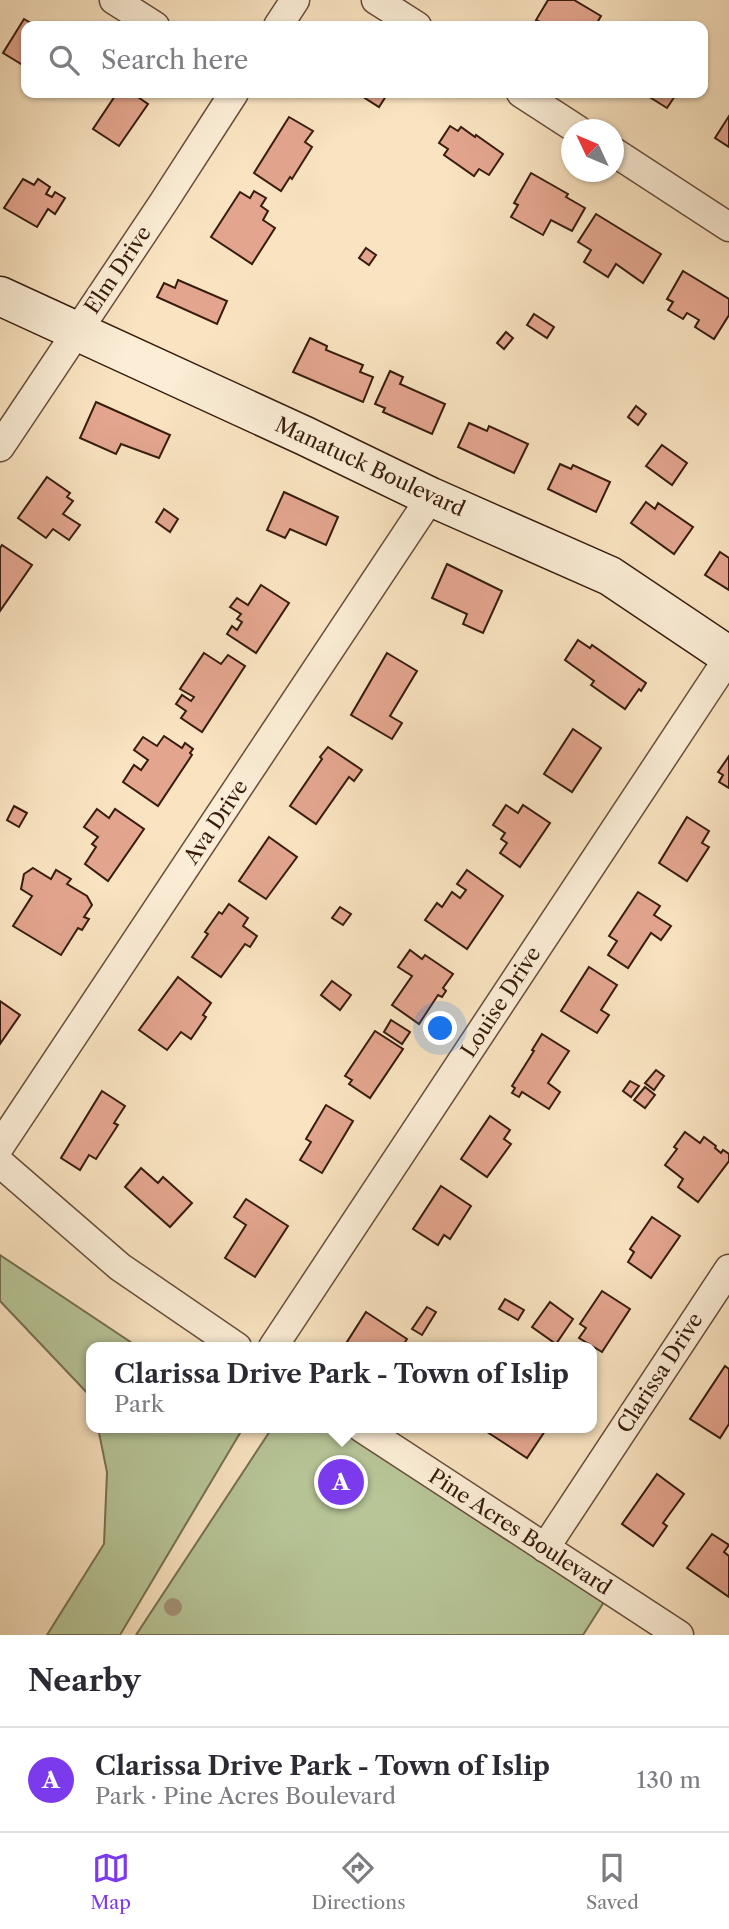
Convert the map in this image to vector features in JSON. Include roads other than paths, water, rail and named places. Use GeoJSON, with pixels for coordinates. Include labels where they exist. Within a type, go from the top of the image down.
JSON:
{"type":"FeatureCollection","features":[{"type":"Feature","properties":{"kind":"street"},"geometry":{"type":"LineString","coordinates":[[114,0],[147,21]]}},
{"type":"Feature","properties":{"kind":"street"},"geometry":{"type":"LineString","coordinates":[[281,21],[295,0]]}},
{"type":"Feature","properties":{"kind":"street"},"geometry":{"type":"LineString","coordinates":[[376,0],[409,21]]}},
{"type":"Feature","properties":{"kind":"street","name":"Elm Drive"},"geometry":{"type":"LineString","coordinates":[[0,447],[231,98]]}},
{"type":"Feature","properties":{"kind":"street"},"geometry":{"type":"LineString","coordinates":[[529,98],[561,119]]}},
{"type":"Feature","properties":{"kind":"street"},"geometry":{"type":"LineString","coordinates":[[624,159],[729,227]]}},
{"type":"Feature","properties":{"kind":"street","name":"Manatuck Boulevard"},"geometry":{"type":"LineString","coordinates":[[0,296],[431,497],[610,576],[729,656]]}},
{"type":"Feature","properties":{"kind":"street","name":"Ava Drive"},"geometry":{"type":"LineString","coordinates":[[0,1146],[431,497]]}},
{"type":"Feature","properties":{"kind":"street","name":"Louise Drive"},"geometry":{"type":"LineString","coordinates":[[276,1342],[729,656]]}},
{"type":"Feature","properties":{"kind":"street"},"geometry":{"type":"LineString","coordinates":[[0,1163],[120,1267],[230,1342]]}},
{"type":"Feature","properties":{"kind":"street","name":"Clarissa Drive"},"geometry":{"type":"LineString","coordinates":[[545,1548],[729,1269]]}},
{"type":"Feature","properties":{"kind":"street","name":"Pine Acres Boulevard"},"geometry":{"type":"LineString","coordinates":[[370,1433],[679,1635]]}},
{"type":"Feature","properties":{"kind":"place","name":"Clarissa Drive Park - Town of Islip"},"geometry":{"type":"Point","coordinates":[341,1482]}}]}
